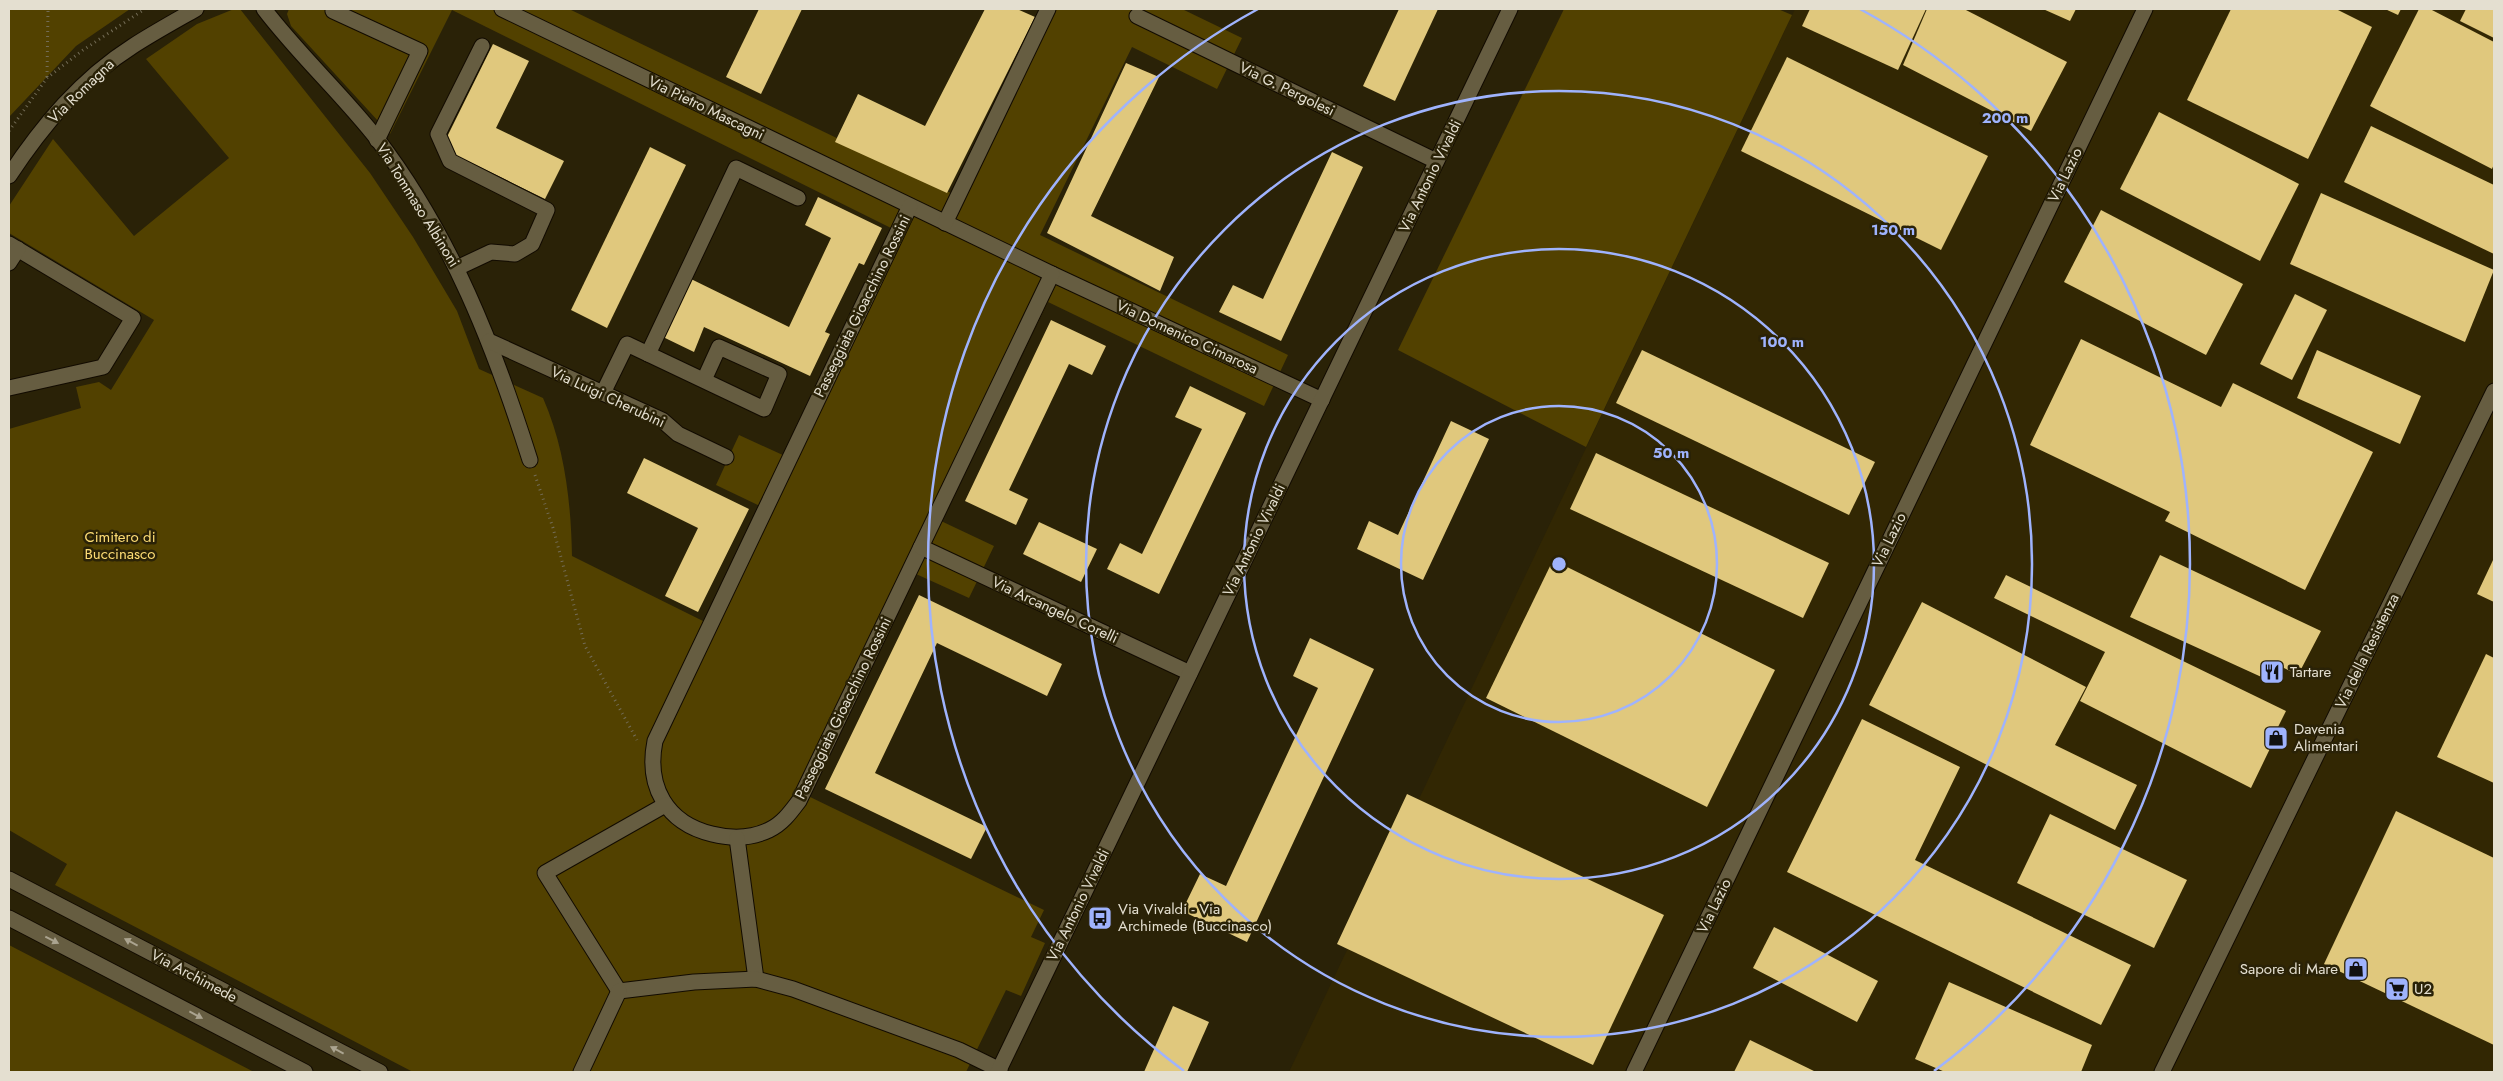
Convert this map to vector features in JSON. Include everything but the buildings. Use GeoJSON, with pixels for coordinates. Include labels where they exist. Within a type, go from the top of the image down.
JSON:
{"type":"FeatureCollection","features":[{"type":"Feature","properties":{"kind":"street","name":"Via Romagna"},"geometry":{"type":"LineString","coordinates":[[9,176],[31,143],[62,105],[97,72],[132,46],[196,9]]}},
{"type":"Feature","properties":{"kind":"street","name":"Via Tommaso Albinoni"},"geometry":{"type":"LineString","coordinates":[[264,9],[284,36],[377,140],[406,180],[457,268],[506,385],[530,460]]}},
{"type":"Feature","properties":{"kind":"street","name":"Via Pietro Mascagni"},"geometry":{"type":"LineString","coordinates":[[502,9],[910,206]]}},
{"type":"Feature","properties":{"kind":"street"},"geometry":{"type":"LineString","coordinates":[[945,223],[1048,9]]}},
{"type":"Feature","properties":{"kind":"street","name":"Via Antonio Vivaldi"},"geometry":{"type":"LineString","coordinates":[[999,1071],[1510,9]]}},
{"type":"Feature","properties":{"kind":"street","name":"Via Lazio"},"geometry":{"type":"LineString","coordinates":[[1634,1072],[2145,9]]}},
{"type":"Feature","properties":{"kind":"street"},"geometry":{"type":"LineString","coordinates":[[333,11],[420,51],[377,140]]}},
{"type":"Feature","properties":{"kind":"street","name":"Via G. Pergolesi"},"geometry":{"type":"LineString","coordinates":[[1137,16],[1436,161]]}},
{"type":"Feature","properties":{"kind":"street"},"geometry":{"type":"LineString","coordinates":[[457,268],[491,252],[515,254],[532,244],[547,210],[450,161],[438,134],[482,46]]}},
{"type":"Feature","properties":{"kind":"street"},"geometry":{"type":"LineString","coordinates":[[648,354],[736,168],[798,198]]}},
{"type":"Feature","properties":{"kind":"street","name":"Passeggiata Gioacchino Rossini"},"geometry":{"type":"LineString","coordinates":[[910,206],[945,223],[1052,274],[799,801],[785,819],[770,830],[751,837],[736,838],[702,832],[680,822],[665,805],[655,785],[652,768],[655,741],[663,720],[910,206]]}},
{"type":"Feature","properties":{"kind":"street"},"geometry":{"type":"LineString","coordinates":[[9,262],[13,246],[133,318],[103,367],[9,388]]}},
{"type":"Feature","properties":{"kind":"street","name":"Via Domenico Cimarosa"},"geometry":{"type":"LineString","coordinates":[[1052,274],[1322,400]]}},
{"type":"Feature","properties":{"kind":"street","name":"Via Luigi Cherubini"},"geometry":{"type":"LineString","coordinates":[[489,341],[662,420],[678,434],[726,457]]}},
{"type":"Feature","properties":{"kind":"street"},"geometry":{"type":"LineString","coordinates":[[603,393],[627,344],[764,409],[779,374],[718,347],[704,380]]}},
{"type":"Feature","properties":{"kind":"street","name":"Via della Resistenza"},"geometry":{"type":"LineString","coordinates":[[2162,1072],[2494,391]]}},
{"type":"Feature","properties":{"kind":"street","name":"Via Arcangelo Corelli"},"geometry":{"type":"LineString","coordinates":[[921,547],[1190,673]]}},
{"type":"Feature","properties":{"kind":"street"},"geometry":{"type":"LineString","coordinates":[[619,991],[545,873],[665,805]]}},
{"type":"Feature","properties":{"kind":"street"},"geometry":{"type":"LineString","coordinates":[[736,838],[756,979]]}},
{"type":"Feature","properties":{"kind":"street","name":"Via Archimede"},"geometry":{"type":"LineString","coordinates":[[9,879],[380,1072]]}},
{"type":"Feature","properties":{"kind":"street"},"geometry":{"type":"LineString","coordinates":[[9,918],[305,1072]]}},
{"type":"Feature","properties":{"kind":"street"},"geometry":{"type":"LineString","coordinates":[[619,991],[694,982],[756,979],[793,989],[950,1046],[999,1071]]}},
{"type":"Feature","properties":{"kind":"street"},"geometry":{"type":"LineString","coordinates":[[581,1072],[619,991]]}},
{"type":"Feature","properties":{"kind":"path"},"geometry":{"type":"LineString","coordinates":[[47,78],[48,9]]}},
{"type":"Feature","properties":{"kind":"path"},"geometry":{"type":"LineString","coordinates":[[9,131],[47,78],[83,50],[145,9]]}},
{"type":"Feature","properties":{"kind":"path"},"geometry":{"type":"LineString","coordinates":[[530,460],[553,528],[585,646],[652,768]]}},
{"type":"Feature","properties":{"kind":"shaded area"},"geometry":{"type":"Polygon","coordinates":[[[1795,9],[2494,9],[2494,1072],[1289,1072],[1795,9]]]}},
{"type":"Feature","properties":{"kind":"green space"},"geometry":{"type":"Polygon","coordinates":[[[9,9],[130,9],[76,46],[9,117],[9,9]]]}},
{"type":"Feature","properties":{"kind":"green space","name":"Cimitero di Buccinasco"},"geometry":{"type":"Polygon","coordinates":[[[234,9],[240,9],[370,173],[413,237],[457,311],[479,369],[543,398],[551,417],[562,456],[570,516],[572,556],[705,622],[762,507],[716,485],[739,435],[785,456],[893,229],[452,10],[390,134],[291,26],[287,14],[289,9],[569,9],[955,195],[1044,9],[1182,9],[1242,38],[1217,89],[1132,47],[1040,235],[1288,355],[1264,406],[1048,302],[941,521],[994,546],[969,598],[916,574],[808,796],[1044,910],[1031,937],[1045,943],[1021,996],[1006,990],[966,1072],[413,1072],[55,885],[67,864],[9,830],[9,429],[81,408],[76,387],[99,382],[111,390],[154,320],[9,233],[9,206],[53,139],[134,236],[229,158],[146,59],[197,24],[234,9]]]}},
{"type":"Feature","properties":{"kind":"green space"},"geometry":{"type":"Polygon","coordinates":[[[1564,9],[1778,9],[1792,15],[1586,447],[1398,350],[1564,9]]]}},
{"type":"Feature","properties":{"kind":"green space"},"geometry":{"type":"Polygon","coordinates":[[[9,945],[254,1072],[9,1072],[9,945]]]}},
{"type":"Feature","properties":{"kind":"place","name":"Tartare"},"geometry":{"type":"Point","coordinates":[2272,672]}},
{"type":"Feature","properties":{"kind":"place","name":"Davenia Alimentari"},"geometry":{"type":"Point","coordinates":[2276,738]}},
{"type":"Feature","properties":{"kind":"place","name":"Via Vivaldi - Via Archimede (Buccinasco)"},"geometry":{"type":"Point","coordinates":[1100,918]}},
{"type":"Feature","properties":{"kind":"place","name":"Sapore di Mare"},"geometry":{"type":"Point","coordinates":[2356,969]}},
{"type":"Feature","properties":{"kind":"place","name":"U2"},"geometry":{"type":"Point","coordinates":[2397,989]}}]}
